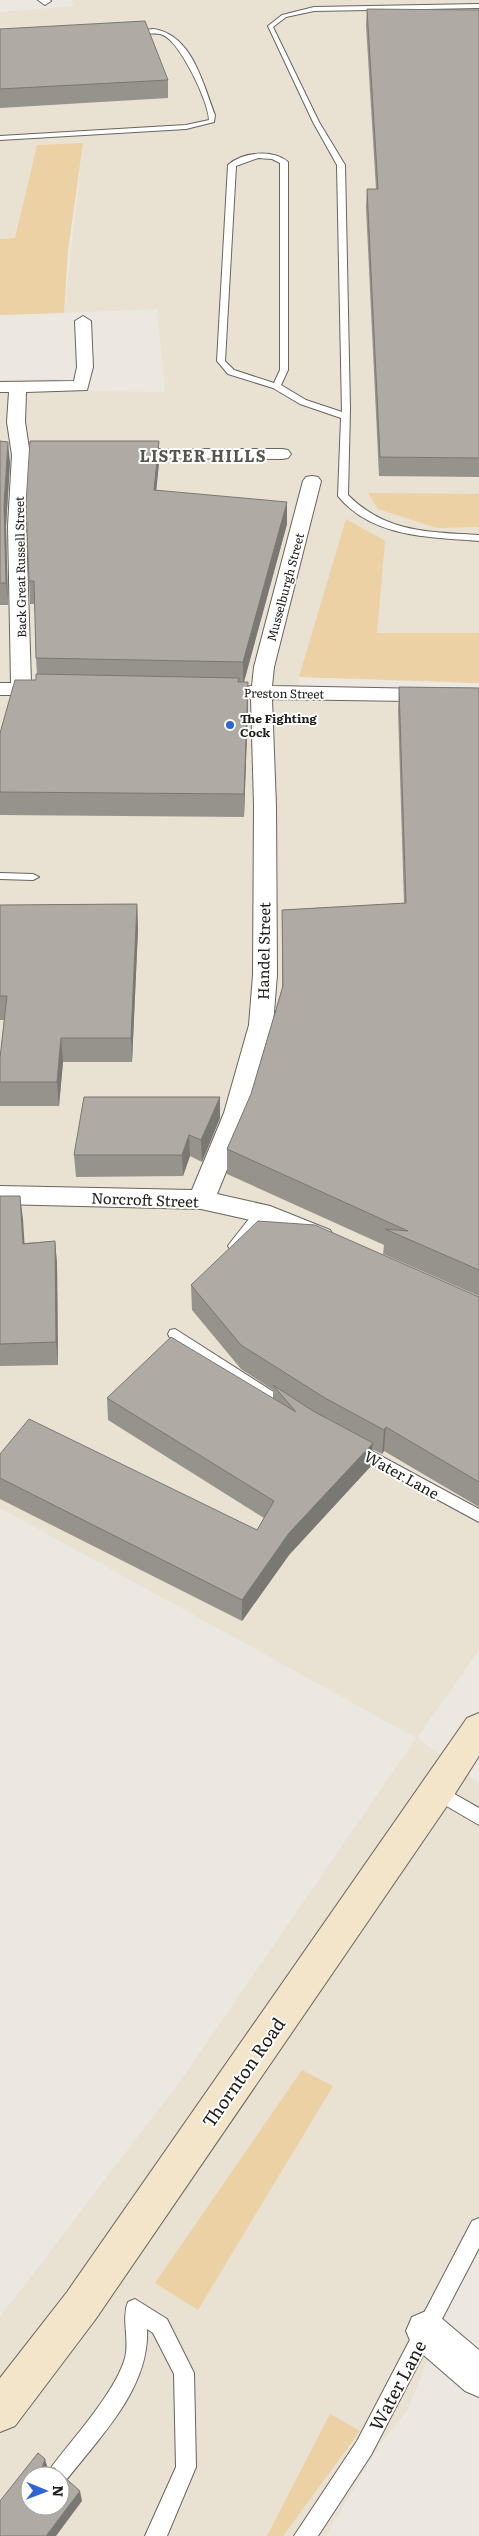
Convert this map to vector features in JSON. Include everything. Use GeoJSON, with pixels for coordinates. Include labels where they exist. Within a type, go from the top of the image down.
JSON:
{"type":"FeatureCollection","features":[{"type":"Feature","properties":{"kind":"main road","name":"Thornton Road"},"geometry":{"type":"LineString","coordinates":[[0,2411],[81,2306],[438,1792],[479,1728]]}},
{"type":"Feature","properties":{"kind":"street"},"geometry":{"type":"LineString","coordinates":[[9,386],[81,386],[85,376],[83,321]]}},
{"type":"Feature","properties":{"kind":"street","name":"Back Great Russell Street"},"geometry":{"type":"LineString","coordinates":[[9,386],[20,454],[17,526],[21,689]]}},
{"type":"Feature","properties":{"kind":"street"},"geometry":{"type":"LineString","coordinates":[[20,454],[40,454]]}},
{"type":"Feature","properties":{"kind":"street"},"geometry":{"type":"LineString","coordinates":[[108,454],[282,454]]}},
{"type":"Feature","properties":{"kind":"street","name":"Musselburgh Street"},"geometry":{"type":"LineString","coordinates":[[261,693],[264,667],[312,481]]}},
{"type":"Feature","properties":{"kind":"street"},"geometry":{"type":"LineString","coordinates":[[0,689],[71,690]]}},
{"type":"Feature","properties":{"kind":"street","name":"Preston Street"},"geometry":{"type":"LineString","coordinates":[[221,692],[479,696]]}},
{"type":"Feature","properties":{"kind":"street","name":"Handel Street"},"geometry":{"type":"LineString","coordinates":[[201,1200],[237,1113],[261,1025],[265,975],[265,806],[261,693]]}},
{"type":"Feature","properties":{"kind":"street","name":"Norcroft Street"},"geometry":{"type":"LineString","coordinates":[[0,1195],[201,1200],[261,1213],[344,1249]]}},
{"type":"Feature","properties":{"kind":"street"},"geometry":{"type":"LineString","coordinates":[[426,2330],[479,2378]]}},
{"type":"Feature","properties":{"kind":"lane"},"geometry":{"type":"LineString","coordinates":[[479,6],[314,9],[284,16],[270,27],[316,122],[341,164],[345,416],[343,496],[364,515],[383,524],[419,533],[479,538]]}},
{"type":"Feature","properties":{"kind":"lane"},"geometry":{"type":"LineString","coordinates":[[0,138],[186,128],[212,121],[212,115],[187,57],[176,42],[166,34],[156,32],[122,32]]}},
{"type":"Feature","properties":{"kind":"lane"},"geometry":{"type":"LineString","coordinates":[[276,386],[284,370],[284,162],[281,158],[247,157],[238,160],[232,165],[221,361],[231,372],[276,386],[303,402],[345,416]]}},
{"type":"Feature","properties":{"kind":"lane"},"geometry":{"type":"LineString","coordinates":[[0,876],[33,877]]}},
{"type":"Feature","properties":{"kind":"lane"},"geometry":{"type":"LineString","coordinates":[[235,1246],[261,1213]]}},
{"type":"Feature","properties":{"kind":"lane"},"geometry":{"type":"LineString","coordinates":[[175,1334],[302,1417]]}},
{"type":"Feature","properties":{"kind":"lane","name":"Water Lane"},"geometry":{"type":"LineString","coordinates":[[344,1442],[479,1516]]}},
{"type":"Feature","properties":{"kind":"lane"},"geometry":{"type":"LineString","coordinates":[[438,1792],[479,1817]]}},
{"type":"Feature","properties":{"kind":"lane","name":"Water Lane"},"geometry":{"type":"LineString","coordinates":[[305,2536],[364,2448],[479,2228]]}},
{"type":"Feature","properties":{"kind":"lane"},"geometry":{"type":"LineString","coordinates":[[64,2466],[120,2390],[135,2362],[138,2334],[136,2309],[160,2326],[184,2373],[186,2467],[156,2536]]}},
{"type":"Feature","properties":{"kind":"shaded area"},"geometry":{"type":"Polygon","coordinates":[[[71,0],[479,0],[479,683],[299,677],[297,700],[479,704],[479,1650],[417,1738],[479,1783],[479,2236],[407,2411],[381,2443],[326,2536],[0,2536],[0,2317],[181,2080],[416,1738],[0,1508],[0,380],[55,379],[92,391],[165,392],[157,309],[64,313],[83,143],[37,145],[15,238],[0,239],[0,12],[74,6],[71,0]]]}},
{"type":"Feature","properties":{"kind":"shaded area"},"geometry":{"type":"Polygon","coordinates":[[[83,143],[68,251],[64,313],[0,315],[0,239],[15,238],[37,145],[83,143]]]}},
{"type":"Feature","properties":{"kind":"shaded area"},"geometry":{"type":"Polygon","coordinates":[[[368,493],[479,494],[479,527],[437,528],[378,509],[368,493]]]}},
{"type":"Feature","properties":{"kind":"shaded area"},"geometry":{"type":"Polygon","coordinates":[[[346,519],[385,541],[377,633],[479,633],[479,683],[299,677],[346,519]]]}},
{"type":"Feature","properties":{"kind":"shaded area"},"geometry":{"type":"Polygon","coordinates":[[[302,2070],[333,2086],[198,2310],[155,2283],[302,2070]]]}},
{"type":"Feature","properties":{"kind":"shaded area"},"geometry":{"type":"Polygon","coordinates":[[[330,2414],[360,2431],[283,2536],[267,2536],[330,2414]]]}},
{"type":"Feature","properties":{"kind":"building"},"geometry":{"type":"Polygon","coordinates":[[[367,9],[479,10],[479,458],[380,457],[367,189],[378,189],[367,9]]]}},
{"type":"Feature","properties":{"kind":"building"},"geometry":{"type":"Polygon","coordinates":[[[145,21],[168,80],[0,89],[0,29],[145,21]]]}},
{"type":"Feature","properties":{"kind":"building"},"geometry":{"type":"Polygon","coordinates":[[[0,441],[8,442],[4,505],[6,583],[0,583],[0,441]]]}},
{"type":"Feature","properties":{"kind":"building"},"geometry":{"type":"Polygon","coordinates":[[[30,441],[159,441],[154,490],[287,502],[243,662],[36,658],[34,581],[29,581],[26,504],[30,441]]]}},
{"type":"Feature","properties":{"kind":"building"},"geometry":{"type":"Polygon","coordinates":[[[36,674],[239,678],[238,682],[248,682],[244,794],[0,792],[0,733],[15,680],[36,680],[36,674]]]}},
{"type":"Feature","properties":{"kind":"building"},"geometry":{"type":"Polygon","coordinates":[[[399,687],[479,688],[479,1270],[385,1229],[408,1231],[227,1149],[251,1094],[283,986],[282,910],[406,903],[399,687]]]}},
{"type":"Feature","properties":{"kind":"building"},"geometry":{"type":"Polygon","coordinates":[[[137,904],[131,1038],[61,1038],[57,1082],[0,1082],[0,1058],[7,996],[0,996],[0,905],[137,904]]]}},
{"type":"Feature","properties":{"kind":"building"},"geometry":{"type":"Polygon","coordinates":[[[84,1097],[220,1097],[201,1140],[189,1135],[182,1155],[74,1155],[84,1097]]]}},
{"type":"Feature","properties":{"kind":"building"},"geometry":{"type":"Polygon","coordinates":[[[0,1196],[20,1196],[23,1244],[55,1241],[56,1342],[0,1344],[0,1196]]]}},
{"type":"Feature","properties":{"kind":"building"},"geometry":{"type":"Polygon","coordinates":[[[258,1221],[315,1225],[479,1297],[479,1482],[386,1427],[384,1430],[325,1398],[241,1345],[191,1285],[258,1221]]]}},
{"type":"Feature","properties":{"kind":"building"},"geometry":{"type":"Polygon","coordinates":[[[171,1337],[296,1412],[273,1385],[313,1411],[373,1443],[289,1533],[242,1600],[0,1478],[0,1454],[29,1419],[257,1530],[274,1501],[107,1398],[171,1337]]]}},
{"type":"Feature","properties":{"kind":"building"},"geometry":{"type":"Polygon","coordinates":[[[38,2453],[45,2459],[43,2466],[28,2466],[38,2453]]]}},
{"type":"Feature","properties":{"kind":"building"},"geometry":{"type":"Polygon","coordinates":[[[20,2476],[20,2516],[61,2516],[46,2536],[0,2536],[0,2501],[20,2476]]]}},
{"type":"Feature","properties":{"kind":"building"},"geometry":{"type":"Polygon","coordinates":[[[70,2482],[80,2491],[70,2504],[70,2482]]]}},
{"type":"Feature","properties":{"kind":"place","name":"The Fighting Cock"},"geometry":{"type":"Point","coordinates":[230,725]}},
{"type":"Feature","properties":{"kind":"district","name":"LISTER HILLS"},"geometry":{"type":"Point","coordinates":[203,455]}}]}
